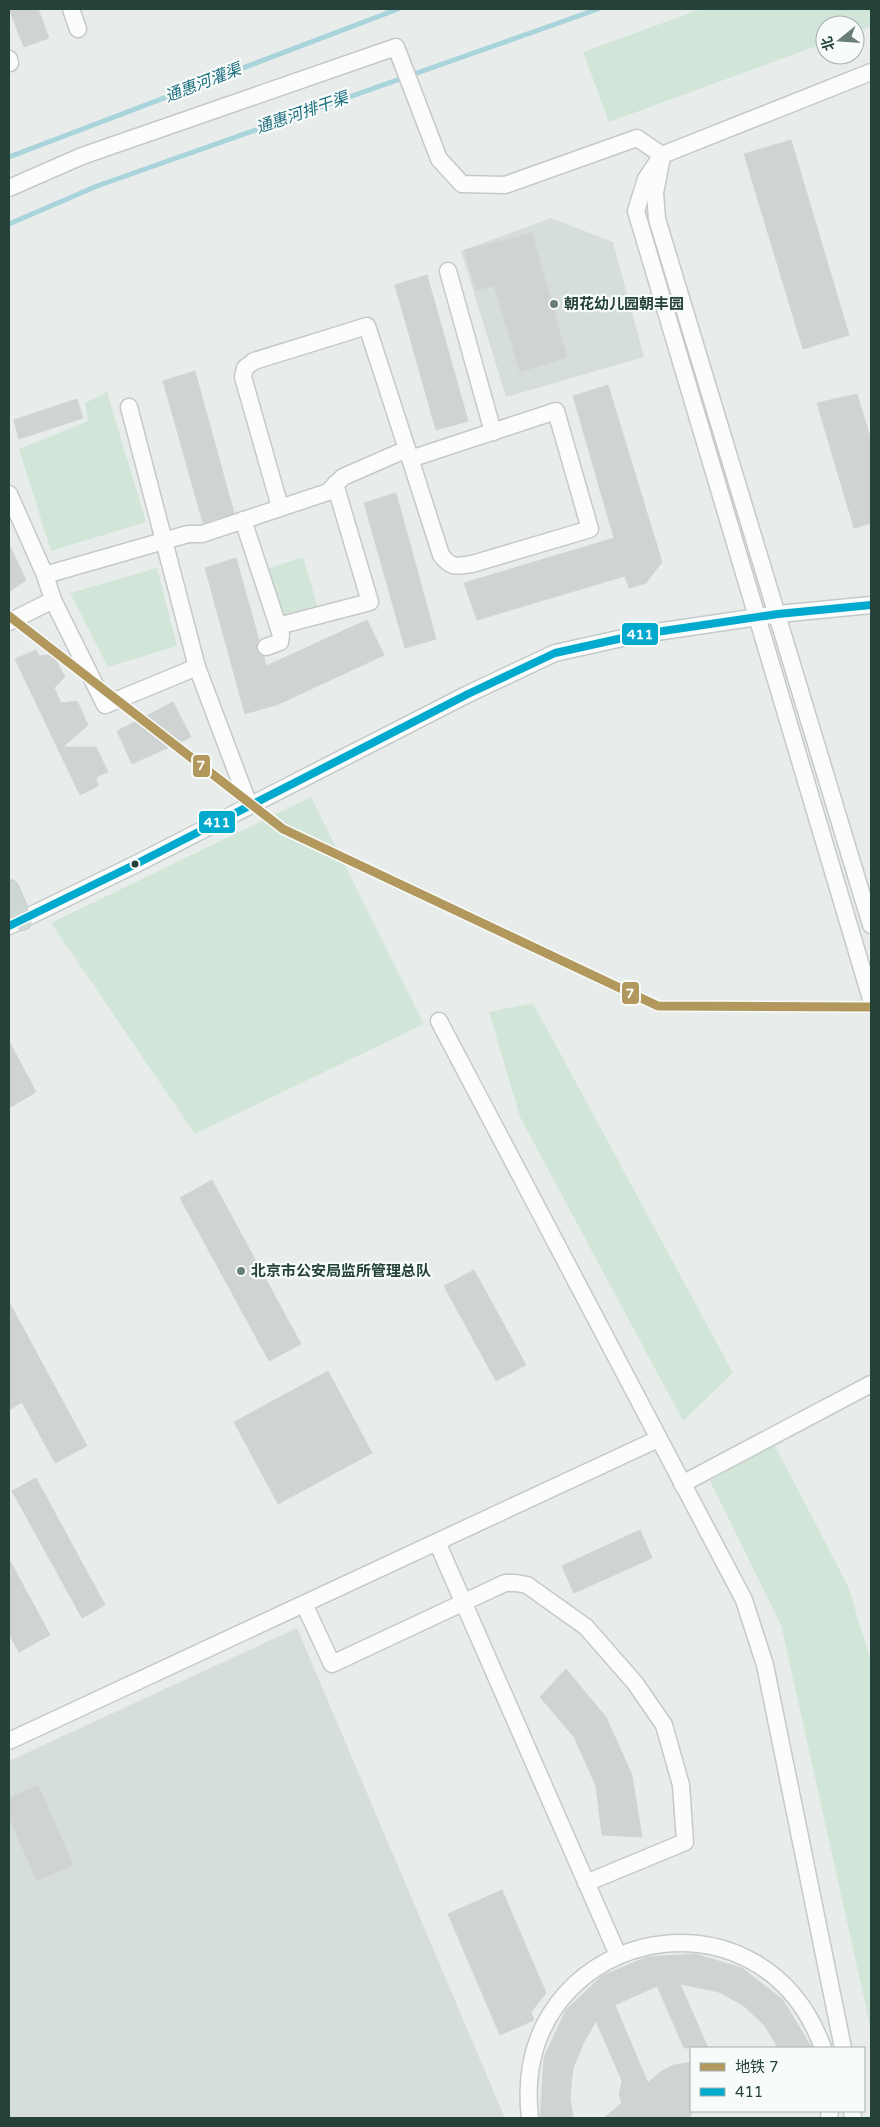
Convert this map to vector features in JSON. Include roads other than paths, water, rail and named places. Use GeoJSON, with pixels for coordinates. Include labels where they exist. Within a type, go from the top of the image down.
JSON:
{"type":"FeatureCollection","features":[{"type":"Feature","properties":{"kind":"main road"},"geometry":{"type":"LineString","coordinates":[[9,890],[15,923]]}},
{"type":"Feature","properties":{"kind":"street"},"geometry":{"type":"LineString","coordinates":[[71,9],[78,29]]}},
{"type":"Feature","properties":{"kind":"street"},"geometry":{"type":"LineString","coordinates":[[9,188],[82,156],[396,47],[439,159],[462,184],[505,186],[637,138],[662,155]]}},
{"type":"Feature","properties":{"kind":"street"},"geometry":{"type":"LineString","coordinates":[[871,72],[662,155],[646,179],[636,211],[871,999]]}},
{"type":"Feature","properties":{"kind":"street"},"geometry":{"type":"LineString","coordinates":[[662,155],[655,193],[657,219],[871,926]]}},
{"type":"Feature","properties":{"kind":"street"},"geometry":{"type":"LineString","coordinates":[[448,271],[493,432]]}},
{"type":"Feature","properties":{"kind":"street"},"geometry":{"type":"LineString","coordinates":[[45,575],[188,534],[202,534],[328,492],[343,477],[408,454],[493,432],[556,411],[590,529],[472,564],[454,566],[447,562],[441,555],[408,454],[367,326],[254,361],[244,368],[243,376],[280,507]]}},
{"type":"Feature","properties":{"kind":"street"},"geometry":{"type":"LineString","coordinates":[[129,407],[198,668],[249,805]]}},
{"type":"Feature","properties":{"kind":"street"},"geometry":{"type":"LineString","coordinates":[[278,626],[370,602],[335,484]]}},
{"type":"Feature","properties":{"kind":"street"},"geometry":{"type":"LineString","coordinates":[[9,494],[54,600],[105,705],[198,668]]}},
{"type":"Feature","properties":{"kind":"street"},"geometry":{"type":"LineString","coordinates":[[243,520],[281,634],[280,642],[266,648]]}},
{"type":"Feature","properties":{"kind":"street"},"geometry":{"type":"LineString","coordinates":[[9,622],[54,600]]}},
{"type":"Feature","properties":{"kind":"street"},"geometry":{"type":"LineString","coordinates":[[15,923],[136,864],[468,694],[555,653],[636,635],[778,614],[871,606]]}},
{"type":"Feature","properties":{"kind":"street"},"geometry":{"type":"LineString","coordinates":[[439,1021],[744,1600],[765,1665],[843,2047]]}},
{"type":"Feature","properties":{"kind":"street"},"geometry":{"type":"LineString","coordinates":[[682,1484],[871,1384]]}},
{"type":"Feature","properties":{"kind":"street"},"geometry":{"type":"LineString","coordinates":[[9,1741],[658,1439]]}},
{"type":"Feature","properties":{"kind":"street"},"geometry":{"type":"LineString","coordinates":[[437,1542],[618,1955]]}},
{"type":"Feature","properties":{"kind":"street"},"geometry":{"type":"LineString","coordinates":[[304,1604],[332,1664],[463,1601],[505,1583],[522,1584],[537,1591],[545,1599],[586,1627],[635,1683],[664,1725],[681,1784],[685,1842],[586,1883]]}},
{"type":"Feature","properties":{"kind":"street"},"geometry":{"type":"LineString","coordinates":[[530,2118],[528,2098],[530,2068],[538,2039],[546,2021],[570,1989],[584,1976],[618,1955],[656,1944],[676,1943],[716,1947],[734,1953],[769,1972],[784,1985],[809,2016],[823,2047]]}},
{"type":"Feature","properties":{"kind":"waterway","name":"通惠河灌渠"},"geometry":{"type":"LineString","coordinates":[[9,157],[398,9]]}},
{"type":"Feature","properties":{"kind":"waterway","name":"通惠河排干渠"},"geometry":{"type":"LineString","coordinates":[[9,224],[97,186],[598,9]]}},
{"type":"Feature","properties":{"kind":"metro line","name":"7"},"geometry":{"type":"LineString","coordinates":[[9,616],[283,829],[658,1006],[871,1007]]}},
{"type":"Feature","properties":{"kind":"place","name":"朝花幼儿园朝丰园"},"geometry":{"type":"Point","coordinates":[554,304]}},
{"type":"Feature","properties":{"kind":"place","name":"北京市公安局监所管理总队"},"geometry":{"type":"Point","coordinates":[241,1271]}}]}
